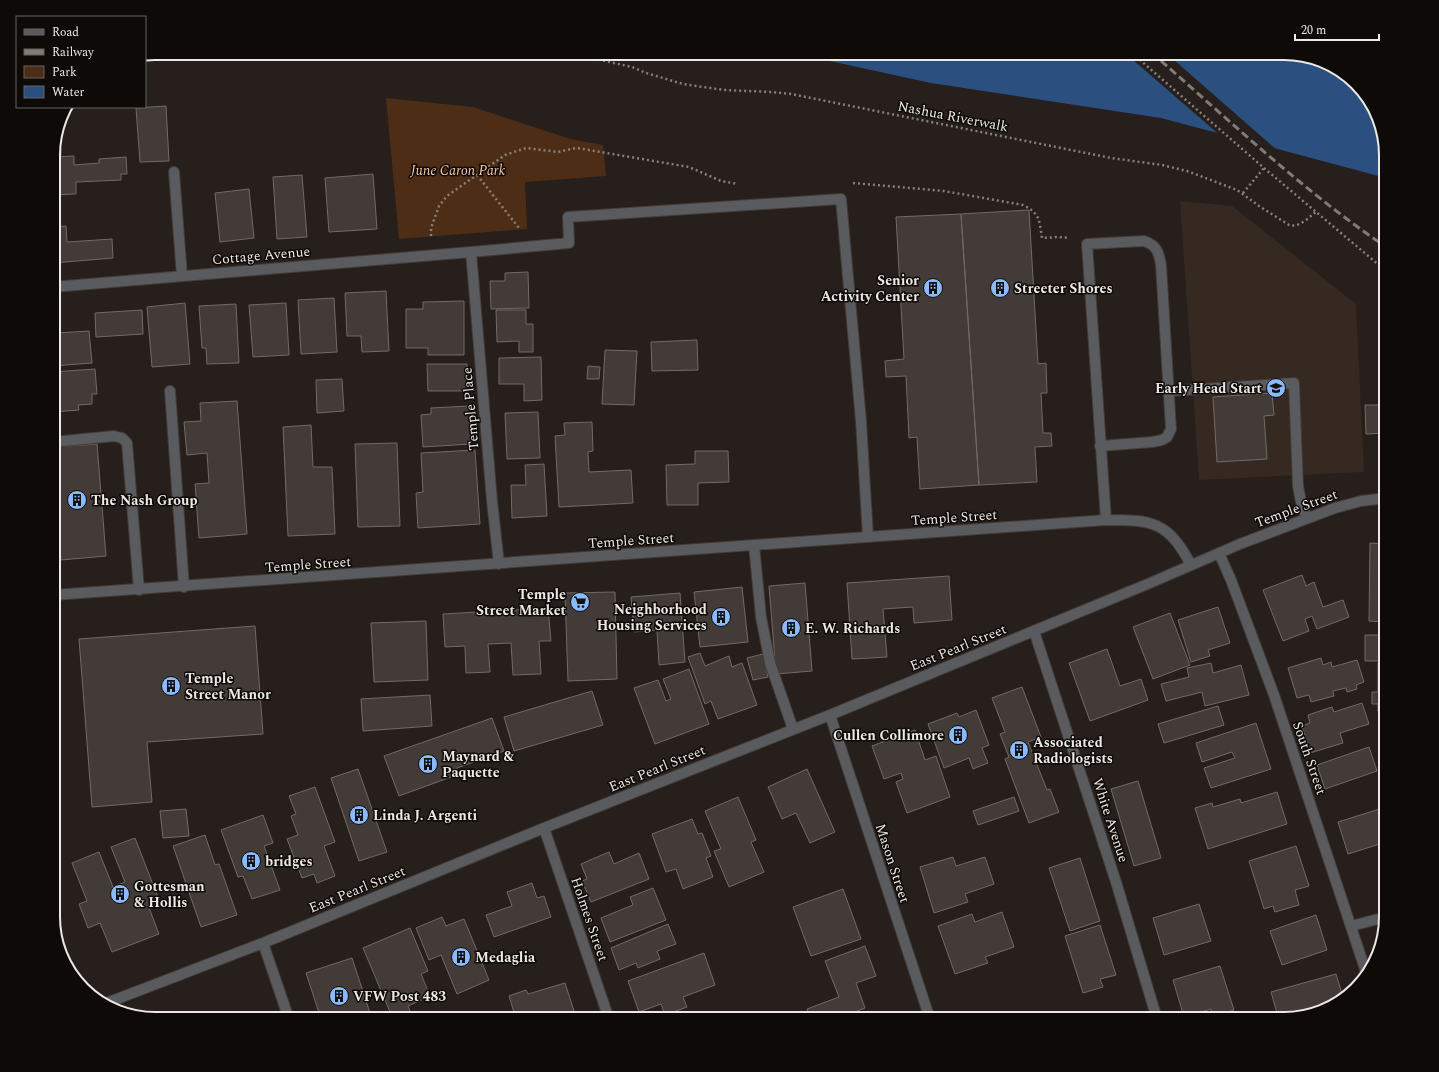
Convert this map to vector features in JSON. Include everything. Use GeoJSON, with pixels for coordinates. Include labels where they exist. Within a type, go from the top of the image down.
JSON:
{"type":"FeatureCollection","features":[{"type":"Feature","properties":{"kind":"street"},"geometry":{"type":"LineString","coordinates":[[174,172],[182,276]]}},
{"type":"Feature","properties":{"kind":"street","name":"Cottage Avenue"},"geometry":{"type":"LineString","coordinates":[[60,286],[569,243],[568,217],[841,199],[861,421],[868,537]]}},
{"type":"Feature","properties":{"kind":"street"},"geometry":{"type":"LineString","coordinates":[[1100,446],[1152,442],[1162,440],[1170,433],[1171,424],[1161,265],[1157,249],[1150,242],[1138,240],[1087,244],[1100,446],[1106,520]]}},
{"type":"Feature","properties":{"kind":"street","name":"Temple Place"},"geometry":{"type":"LineString","coordinates":[[471,252],[492,501],[499,564]]}},
{"type":"Feature","properties":{"kind":"street"},"geometry":{"type":"LineString","coordinates":[[1169,390],[1294,383],[1298,486],[1301,502],[1307,518]]}},
{"type":"Feature","properties":{"kind":"street"},"geometry":{"type":"LineString","coordinates":[[170,391],[184,587]]}},
{"type":"Feature","properties":{"kind":"street"},"geometry":{"type":"LineString","coordinates":[[60,441],[114,436],[122,438],[127,443],[138,590]]}},
{"type":"Feature","properties":{"kind":"street","name":"Temple Street"},"geometry":{"type":"LineString","coordinates":[[1219,553],[1307,518],[1348,504],[1379,499]]}},
{"type":"Feature","properties":{"kind":"street","name":"Temple Street"},"geometry":{"type":"LineString","coordinates":[[60,595],[184,587],[1106,520],[1136,520],[1154,524],[1178,542],[1191,565]]}},
{"type":"Feature","properties":{"kind":"street"},"geometry":{"type":"LineString","coordinates":[[754,545],[760,609],[770,663],[793,729]]}},
{"type":"Feature","properties":{"kind":"street","name":"East Pearl Street"},"geometry":{"type":"LineString","coordinates":[[111,1001],[263,943],[544,828],[830,715],[1219,553]]}},
{"type":"Feature","properties":{"kind":"street","name":"South Street"},"geometry":{"type":"LineString","coordinates":[[1219,553],[1231,580],[1274,694],[1364,967]]}},
{"type":"Feature","properties":{"kind":"street","name":"White Avenue"},"geometry":{"type":"LineString","coordinates":[[1034,631],[1116,882],[1155,1012]]}},
{"type":"Feature","properties":{"kind":"street","name":"Mason Street"},"geometry":{"type":"LineString","coordinates":[[830,715],[928,1012]]}},
{"type":"Feature","properties":{"kind":"street","name":"Holmes Street"},"geometry":{"type":"LineString","coordinates":[[544,828],[607,1012]]}},
{"type":"Feature","properties":{"kind":"street"},"geometry":{"type":"LineString","coordinates":[[1351,926],[1379,919]]}},
{"type":"Feature","properties":{"kind":"street"},"geometry":{"type":"LineString","coordinates":[[263,943],[287,1012]]}},
{"type":"Feature","properties":{"kind":"path","name":"Nashua Riverwalk"},"geometry":{"type":"LineString","coordinates":[[597,60],[626,65],[683,84],[724,90],[791,94],[1099,155],[1176,168],[1198,174],[1243,193],[1258,206],[1293,227],[1298,226],[1316,212]]}},
{"type":"Feature","properties":{"kind":"path"},"geometry":{"type":"LineString","coordinates":[[1140,60],[1264,169],[1379,265]]}},
{"type":"Feature","properties":{"kind":"path"},"geometry":{"type":"LineString","coordinates":[[1243,193],[1264,169]]}},
{"type":"Feature","properties":{"kind":"path"},"geometry":{"type":"LineString","coordinates":[[477,175],[523,233]]}},
{"type":"Feature","properties":{"kind":"shaded area","name":"Early Head Start"},"geometry":{"type":"Polygon","coordinates":[[[1180,201],[1232,206],[1356,304],[1364,472],[1199,480],[1180,201]]]}},
{"type":"Feature","properties":{"kind":"green space","name":"June Caron Park"},"geometry":{"type":"Polygon","coordinates":[[[386,98],[473,107],[570,139],[603,145],[606,176],[525,182],[527,229],[399,239],[386,98]]]}},
{"type":"Feature","properties":{"kind":"water"},"geometry":{"type":"Polygon","coordinates":[[[825,60],[1284,60],[1302,62],[1326,70],[1342,80],[1363,102],[1374,125],[1377,137],[1379,176],[1161,118],[931,83],[825,60]]]}},
{"type":"Feature","properties":{"kind":"pier"},"geometry":{"type":"Polygon","coordinates":[[[1133,60],[1174,60],[1279,152],[1222,137],[1133,60]]]}},
{"type":"Feature","properties":{"kind":"building"},"geometry":{"type":"Polygon","coordinates":[[[166,106],[169,161],[140,162],[136,108],[166,106]]]}},
{"type":"Feature","properties":{"kind":"building"},"geometry":{"type":"Polygon","coordinates":[[[74,156],[74,165],[99,163],[99,159],[126,157],[127,174],[121,174],[121,180],[76,182],[76,194],[60,195],[60,157],[74,156]]]}},
{"type":"Feature","properties":{"kind":"building"},"geometry":{"type":"Polygon","coordinates":[[[373,174],[377,229],[329,232],[325,178],[373,174]]]}},
{"type":"Feature","properties":{"kind":"building"},"geometry":{"type":"Polygon","coordinates":[[[302,175],[307,237],[277,239],[273,177],[302,175]]]}},
{"type":"Feature","properties":{"kind":"building"},"geometry":{"type":"Polygon","coordinates":[[[249,189],[254,238],[220,242],[215,193],[249,189]]]}},
{"type":"Feature","properties":{"kind":"building","name":"Streeter Shores"},"geometry":{"type":"Polygon","coordinates":[[[1029,210],[1038,364],[1046,363],[1047,393],[1041,393],[1043,433],[1051,433],[1052,446],[1035,447],[1037,482],[979,485],[961,214],[1029,210]]]}},
{"type":"Feature","properties":{"kind":"building","name":"Senior Activity Center"},"geometry":{"type":"Polygon","coordinates":[[[961,214],[979,485],[920,489],[917,437],[909,438],[906,376],[886,377],[885,361],[904,359],[896,217],[961,214]]]}},
{"type":"Feature","properties":{"kind":"building"},"geometry":{"type":"Polygon","coordinates":[[[60,226],[66,226],[67,242],[112,239],[113,258],[60,262],[60,226]]]}},
{"type":"Feature","properties":{"kind":"building"},"geometry":{"type":"Polygon","coordinates":[[[528,272],[529,308],[491,309],[490,281],[505,281],[505,273],[528,272]]]}},
{"type":"Feature","properties":{"kind":"building"},"geometry":{"type":"Polygon","coordinates":[[[386,291],[389,351],[362,352],[361,336],[347,336],[345,293],[386,291]]]}},
{"type":"Feature","properties":{"kind":"building"},"geometry":{"type":"Polygon","coordinates":[[[334,298],[337,352],[301,354],[298,300],[334,298]]]}},
{"type":"Feature","properties":{"kind":"building"},"geometry":{"type":"Polygon","coordinates":[[[464,301],[464,355],[428,355],[428,348],[406,348],[406,309],[423,309],[423,302],[464,301]]]}},
{"type":"Feature","properties":{"kind":"building"},"geometry":{"type":"Polygon","coordinates":[[[185,303],[190,364],[152,367],[147,307],[185,303]]]}},
{"type":"Feature","properties":{"kind":"building"},"geometry":{"type":"Polygon","coordinates":[[[286,303],[289,355],[253,357],[249,305],[286,303]]]}},
{"type":"Feature","properties":{"kind":"building"},"geometry":{"type":"Polygon","coordinates":[[[236,304],[239,363],[207,364],[206,348],[202,348],[199,306],[236,304]]]}},
{"type":"Feature","properties":{"kind":"building"},"geometry":{"type":"Polygon","coordinates":[[[142,310],[143,334],[96,337],[95,313],[142,310]]]}},
{"type":"Feature","properties":{"kind":"building"},"geometry":{"type":"Polygon","coordinates":[[[496,310],[526,310],[526,324],[533,324],[533,352],[519,352],[519,341],[497,342],[496,310]]]}},
{"type":"Feature","properties":{"kind":"building"},"geometry":{"type":"Polygon","coordinates":[[[89,331],[92,363],[60,365],[60,333],[89,331]]]}},
{"type":"Feature","properties":{"kind":"building"},"geometry":{"type":"Polygon","coordinates":[[[697,340],[698,370],[652,371],[651,342],[697,340]]]}},
{"type":"Feature","properties":{"kind":"building"},"geometry":{"type":"Polygon","coordinates":[[[605,350],[637,351],[634,405],[602,404],[605,350]]]}},
{"type":"Feature","properties":{"kind":"building"},"geometry":{"type":"Polygon","coordinates":[[[541,357],[542,400],[524,401],[524,384],[499,384],[499,358],[541,357]]]}},
{"type":"Feature","properties":{"kind":"building"},"geometry":{"type":"Polygon","coordinates":[[[427,364],[467,364],[468,391],[428,391],[427,364]]]}},
{"type":"Feature","properties":{"kind":"building"},"geometry":{"type":"Polygon","coordinates":[[[588,366],[600,367],[599,379],[587,379],[588,366]]]}},
{"type":"Feature","properties":{"kind":"building"},"geometry":{"type":"Polygon","coordinates":[[[95,369],[97,394],[92,394],[92,404],[78,405],[79,410],[60,411],[60,372],[95,369]]]}},
{"type":"Feature","properties":{"kind":"building"},"geometry":{"type":"Polygon","coordinates":[[[342,379],[344,411],[317,413],[316,380],[342,379]]]}},
{"type":"Feature","properties":{"kind":"building"},"geometry":{"type":"Polygon","coordinates":[[[1272,393],[1274,415],[1264,416],[1267,459],[1217,462],[1213,397],[1272,393]]]}},
{"type":"Feature","properties":{"kind":"building"},"geometry":{"type":"Polygon","coordinates":[[[237,401],[247,534],[199,538],[195,484],[209,483],[207,453],[187,455],[184,422],[201,421],[200,403],[237,401]]]}},
{"type":"Feature","properties":{"kind":"building"},"geometry":{"type":"Polygon","coordinates":[[[1365,405],[1379,405],[1379,433],[1366,434],[1365,405]]]}},
{"type":"Feature","properties":{"kind":"building"},"geometry":{"type":"Polygon","coordinates":[[[469,406],[471,444],[423,447],[421,415],[431,414],[431,408],[469,406]]]}},
{"type":"Feature","properties":{"kind":"building"},"geometry":{"type":"Polygon","coordinates":[[[538,412],[540,458],[507,459],[505,413],[538,412]]]}},
{"type":"Feature","properties":{"kind":"building"},"geometry":{"type":"Polygon","coordinates":[[[592,422],[593,451],[588,452],[589,472],[631,470],[633,503],[559,507],[555,436],[565,435],[564,423],[592,422]]]}},
{"type":"Feature","properties":{"kind":"building"},"geometry":{"type":"Polygon","coordinates":[[[311,425],[313,467],[332,467],[335,534],[288,536],[283,427],[311,425]]]}},
{"type":"Feature","properties":{"kind":"building"},"geometry":{"type":"Polygon","coordinates":[[[397,443],[400,526],[358,527],[355,444],[397,443]]]}},
{"type":"Feature","properties":{"kind":"building","name":"The Nash Group"},"geometry":{"type":"Polygon","coordinates":[[[97,444],[106,556],[61,560],[60,447],[97,444]]]}},
{"type":"Feature","properties":{"kind":"building"},"geometry":{"type":"Polygon","coordinates":[[[475,450],[480,524],[418,528],[416,493],[423,492],[421,453],[475,450]]]}},
{"type":"Feature","properties":{"kind":"building"},"geometry":{"type":"Polygon","coordinates":[[[695,451],[728,451],[729,482],[698,483],[698,505],[667,505],[666,465],[695,464],[695,451]]]}},
{"type":"Feature","properties":{"kind":"building"},"geometry":{"type":"Polygon","coordinates":[[[544,464],[547,516],[512,518],[511,485],[526,485],[525,465],[544,464]]]}},
{"type":"Feature","properties":{"kind":"building"},"geometry":{"type":"Polygon","coordinates":[[[1370,543],[1379,544],[1379,622],[1369,621],[1370,543]]]}},
{"type":"Feature","properties":{"kind":"building"},"geometry":{"type":"Polygon","coordinates":[[[1302,575],[1306,586],[1314,582],[1323,607],[1343,600],[1349,617],[1317,629],[1312,616],[1305,619],[1309,631],[1283,641],[1263,590],[1302,575]]]}},
{"type":"Feature","properties":{"kind":"building"},"geometry":{"type":"Polygon","coordinates":[[[949,576],[952,620],[914,623],[913,607],[883,609],[887,657],[852,659],[847,583],[949,576]]]}},
{"type":"Feature","properties":{"kind":"building","name":"E. W. Richards"},"geometry":{"type":"Polygon","coordinates":[[[805,583],[812,671],[776,674],[769,586],[805,583]]]}},
{"type":"Feature","properties":{"kind":"building","name":"Neighborhood Housing Services"},"geometry":{"type":"Polygon","coordinates":[[[742,587],[748,642],[700,647],[694,592],[742,587]]]}},
{"type":"Feature","properties":{"kind":"building"},"geometry":{"type":"Polygon","coordinates":[[[615,592],[617,679],[568,681],[565,593],[615,592]]]}},
{"type":"Feature","properties":{"kind":"building"},"geometry":{"type":"Polygon","coordinates":[[[680,593],[685,662],[659,665],[657,630],[634,632],[631,597],[680,593]]]}},
{"type":"Feature","properties":{"kind":"building"},"geometry":{"type":"Polygon","coordinates":[[[1218,607],[1230,643],[1208,650],[1210,656],[1191,662],[1178,620],[1218,607]]]}},
{"type":"Feature","properties":{"kind":"building"},"geometry":{"type":"Polygon","coordinates":[[[548,608],[551,641],[539,641],[541,674],[513,675],[511,643],[488,644],[490,672],[466,673],[465,646],[445,647],[443,614],[548,608]]]}},
{"type":"Feature","properties":{"kind":"building"},"geometry":{"type":"Polygon","coordinates":[[[1170,613],[1190,665],[1153,679],[1133,627],[1170,613]]]}},
{"type":"Feature","properties":{"kind":"building"},"geometry":{"type":"Polygon","coordinates":[[[426,621],[428,680],[374,682],[371,623],[426,621]]]}},
{"type":"Feature","properties":{"kind":"building","name":"Temple Street Manor"},"geometry":{"type":"Polygon","coordinates":[[[255,626],[263,734],[147,742],[152,802],[92,807],[79,639],[255,626]]]}},
{"type":"Feature","properties":{"kind":"building"},"geometry":{"type":"Polygon","coordinates":[[[1365,635],[1379,635],[1379,661],[1365,661],[1365,635]]]}},
{"type":"Feature","properties":{"kind":"building"},"geometry":{"type":"Polygon","coordinates":[[[1107,649],[1120,686],[1141,679],[1148,700],[1090,721],[1069,663],[1107,649]]]}},
{"type":"Feature","properties":{"kind":"building"},"geometry":{"type":"Polygon","coordinates":[[[700,653],[705,666],[729,656],[732,667],[742,663],[757,705],[718,719],[711,701],[705,704],[688,657],[700,653]]]}},
{"type":"Feature","properties":{"kind":"building"},"geometry":{"type":"Polygon","coordinates":[[[763,654],[768,677],[753,680],[747,658],[763,654]]]}},
{"type":"Feature","properties":{"kind":"building"},"geometry":{"type":"Polygon","coordinates":[[[1321,658],[1323,665],[1331,662],[1332,667],[1357,660],[1364,682],[1356,685],[1357,689],[1347,692],[1346,688],[1333,691],[1334,696],[1311,702],[1309,695],[1297,698],[1288,668],[1321,658]]]}},
{"type":"Feature","properties":{"kind":"building"},"geometry":{"type":"Polygon","coordinates":[[[1211,663],[1213,673],[1241,665],[1249,695],[1205,706],[1202,692],[1166,701],[1161,684],[1189,677],[1187,668],[1211,663]]]}},
{"type":"Feature","properties":{"kind":"building"},"geometry":{"type":"Polygon","coordinates":[[[1379,663],[1379,711],[1378,704],[1372,704],[1372,692],[1378,692],[1379,663]]]}},
{"type":"Feature","properties":{"kind":"building"},"geometry":{"type":"Polygon","coordinates":[[[689,669],[709,724],[655,744],[634,688],[658,680],[666,701],[671,699],[663,679],[689,669]]]}},
{"type":"Feature","properties":{"kind":"building","name":"Associated Radiologists"},"geometry":{"type":"Polygon","coordinates":[[[1022,687],[1041,737],[1028,742],[1047,790],[1050,789],[1059,812],[1029,823],[1005,759],[1009,757],[1000,734],[1005,732],[992,698],[1022,687]]]}},
{"type":"Feature","properties":{"kind":"building"},"geometry":{"type":"Polygon","coordinates":[[[592,691],[603,725],[514,751],[504,717],[592,691]]]}},
{"type":"Feature","properties":{"kind":"building"},"geometry":{"type":"Polygon","coordinates":[[[430,695],[432,726],[363,731],[361,699],[430,695]]]}},
{"type":"Feature","properties":{"kind":"building"},"geometry":{"type":"Polygon","coordinates":[[[1362,703],[1369,724],[1340,733],[1343,743],[1310,753],[1302,726],[1310,723],[1308,715],[1332,707],[1334,712],[1362,703]]]}},
{"type":"Feature","properties":{"kind":"building"},"geometry":{"type":"Polygon","coordinates":[[[1218,706],[1224,725],[1164,743],[1158,724],[1218,706]]]}},
{"type":"Feature","properties":{"kind":"building","name":"Cullen Collimore"},"geometry":{"type":"Polygon","coordinates":[[[976,710],[989,745],[982,748],[988,763],[973,769],[969,758],[944,768],[928,724],[957,713],[959,717],[976,710]]]}},
{"type":"Feature","properties":{"kind":"building","name":"Maynard & Paquette"},"geometry":{"type":"Polygon","coordinates":[[[492,718],[504,751],[449,771],[451,777],[399,796],[384,756],[492,718]]]}},
{"type":"Feature","properties":{"kind":"building"},"geometry":{"type":"Polygon","coordinates":[[[1256,723],[1271,769],[1211,788],[1204,768],[1235,758],[1232,752],[1202,762],[1196,743],[1256,723]]]}},
{"type":"Feature","properties":{"kind":"building"},"geometry":{"type":"Polygon","coordinates":[[[915,730],[925,760],[936,756],[950,797],[907,813],[896,782],[903,779],[901,773],[884,779],[872,746],[915,730]]]}},
{"type":"Feature","properties":{"kind":"building"},"geometry":{"type":"Polygon","coordinates":[[[1369,747],[1377,771],[1325,789],[1317,765],[1369,747]]]}},
{"type":"Feature","properties":{"kind":"building","name":"Linda J. Argenti"},"geometry":{"type":"Polygon","coordinates":[[[358,769],[387,852],[359,861],[331,778],[358,769]]]}},
{"type":"Feature","properties":{"kind":"building"},"geometry":{"type":"Polygon","coordinates":[[[807,769],[835,832],[810,843],[796,813],[782,819],[768,787],[807,769]]]}},
{"type":"Feature","properties":{"kind":"building"},"geometry":{"type":"Polygon","coordinates":[[[1138,781],[1161,858],[1134,866],[1111,789],[1138,781]]]}},
{"type":"Feature","properties":{"kind":"building"},"geometry":{"type":"Polygon","coordinates":[[[315,787],[335,842],[324,846],[335,876],[317,883],[314,874],[302,878],[287,839],[298,835],[291,816],[296,814],[289,796],[315,787]]]}},
{"type":"Feature","properties":{"kind":"building"},"geometry":{"type":"Polygon","coordinates":[[[1277,792],[1287,824],[1208,849],[1195,808],[1212,803],[1213,807],[1240,799],[1241,803],[1277,792]]]}},
{"type":"Feature","properties":{"kind":"building"},"geometry":{"type":"Polygon","coordinates":[[[738,797],[756,840],[751,842],[764,872],[729,887],[714,851],[721,849],[705,811],[738,797]]]}},
{"type":"Feature","properties":{"kind":"building"},"geometry":{"type":"Polygon","coordinates":[[[1014,797],[1019,811],[978,825],[973,811],[1014,797]]]}},
{"type":"Feature","properties":{"kind":"building"},"geometry":{"type":"Polygon","coordinates":[[[186,809],[189,836],[163,838],[160,811],[186,809]]]}},
{"type":"Feature","properties":{"kind":"building"},"geometry":{"type":"Polygon","coordinates":[[[1379,809],[1379,844],[1348,854],[1338,822],[1379,809]]]}},
{"type":"Feature","properties":{"kind":"building","name":"bridges"},"geometry":{"type":"Polygon","coordinates":[[[263,815],[273,843],[264,846],[280,890],[252,899],[243,876],[238,877],[221,830],[263,815]]]}},
{"type":"Feature","properties":{"kind":"building"},"geometry":{"type":"Polygon","coordinates":[[[692,819],[698,834],[702,833],[711,856],[706,858],[713,877],[683,889],[676,869],[666,872],[652,834],[692,819]]]}},
{"type":"Feature","properties":{"kind":"building"},"geometry":{"type":"Polygon","coordinates":[[[205,835],[215,865],[219,864],[237,915],[201,927],[173,846],[205,835]]]}},
{"type":"Feature","properties":{"kind":"building","name":"Gottesman & Hollis"},"geometry":{"type":"Polygon","coordinates":[[[135,838],[159,900],[148,905],[159,934],[112,952],[100,923],[88,928],[79,904],[87,901],[72,863],[99,852],[113,887],[125,882],[111,847],[135,838]]]}},
{"type":"Feature","properties":{"kind":"building"},"geometry":{"type":"Polygon","coordinates":[[[1296,846],[1309,886],[1295,890],[1299,905],[1275,912],[1273,906],[1264,909],[1249,861],[1296,846]]]}},
{"type":"Feature","properties":{"kind":"building"},"geometry":{"type":"Polygon","coordinates":[[[609,852],[614,864],[639,853],[649,879],[591,902],[582,881],[587,879],[581,864],[609,852]]]}},
{"type":"Feature","properties":{"kind":"building"},"geometry":{"type":"Polygon","coordinates":[[[953,857],[956,866],[985,857],[994,884],[965,894],[968,902],[934,913],[920,867],[953,857]]]}},
{"type":"Feature","properties":{"kind":"building"},"geometry":{"type":"Polygon","coordinates":[[[1080,858],[1100,921],[1070,931],[1049,868],[1080,858]]]}},
{"type":"Feature","properties":{"kind":"building"},"geometry":{"type":"Polygon","coordinates":[[[532,883],[537,898],[544,896],[551,917],[494,937],[486,915],[512,906],[507,892],[532,883]]]}},
{"type":"Feature","properties":{"kind":"building"},"geometry":{"type":"Polygon","coordinates":[[[653,888],[666,920],[610,942],[601,918],[633,905],[630,897],[653,888]]]}},
{"type":"Feature","properties":{"kind":"building"},"geometry":{"type":"Polygon","coordinates":[[[843,889],[861,939],[811,956],[793,907],[843,889]]]}},
{"type":"Feature","properties":{"kind":"building"},"geometry":{"type":"Polygon","coordinates":[[[1199,904],[1211,941],[1164,955],[1153,918],[1199,904]]]}},
{"type":"Feature","properties":{"kind":"building"},"geometry":{"type":"Polygon","coordinates":[[[1002,912],[1014,947],[985,957],[988,963],[955,974],[938,926],[972,914],[975,922],[1002,912]]]}},
{"type":"Feature","properties":{"kind":"building"},"geometry":{"type":"Polygon","coordinates":[[[1316,915],[1327,950],[1282,965],[1270,931],[1316,915]]]}},
{"type":"Feature","properties":{"kind":"building","name":"Medaglia"},"geometry":{"type":"Polygon","coordinates":[[[442,917],[446,926],[464,919],[489,980],[457,994],[441,955],[429,960],[416,928],[442,917]]]}},
{"type":"Feature","properties":{"kind":"building"},"geometry":{"type":"Polygon","coordinates":[[[668,924],[676,944],[657,951],[660,959],[638,968],[636,963],[619,970],[611,948],[668,924]]]}},
{"type":"Feature","properties":{"kind":"building"},"geometry":{"type":"Polygon","coordinates":[[[1100,925],[1116,975],[1100,979],[1103,987],[1083,993],[1065,936],[1100,925]]]}},
{"type":"Feature","properties":{"kind":"building"},"geometry":{"type":"Polygon","coordinates":[[[410,928],[428,971],[421,974],[430,996],[408,1006],[410,1012],[390,1012],[363,948],[410,928]]]}},
{"type":"Feature","properties":{"kind":"building"},"geometry":{"type":"Polygon","coordinates":[[[865,946],[876,976],[856,983],[865,1008],[854,1012],[808,1012],[807,1009],[839,997],[825,961],[865,946]]]}},
{"type":"Feature","properties":{"kind":"building"},"geometry":{"type":"Polygon","coordinates":[[[704,953],[715,985],[683,997],[687,1007],[673,1012],[664,1012],[661,1004],[639,1012],[628,981],[704,953]]]}},
{"type":"Feature","properties":{"kind":"building","name":"VFW Post 483"},"geometry":{"type":"Polygon","coordinates":[[[352,958],[370,1012],[319,1012],[306,973],[352,958]]]}},
{"type":"Feature","properties":{"kind":"building"},"geometry":{"type":"Polygon","coordinates":[[[1220,966],[1234,1010],[1228,1012],[1212,1012],[1211,1009],[1201,1012],[1183,1012],[1173,980],[1220,966]]]}},
{"type":"Feature","properties":{"kind":"building"},"geometry":{"type":"Polygon","coordinates":[[[1336,974],[1342,992],[1326,1002],[1308,1009],[1277,1012],[1271,992],[1336,974]]]}},
{"type":"Feature","properties":{"kind":"building"},"geometry":{"type":"Polygon","coordinates":[[[565,983],[574,1012],[514,1012],[509,996],[526,990],[528,994],[565,983]]]}},
{"type":"Feature","properties":{"kind":"railway"},"geometry":{"type":"LineString","coordinates":[[1160,60],[1295,178],[1379,242]]}},
{"type":"Feature","properties":{"kind":"place","name":"Senior Activity Center"},"geometry":{"type":"Point","coordinates":[933,288]}},
{"type":"Feature","properties":{"kind":"place","name":"Streeter Shores"},"geometry":{"type":"Point","coordinates":[1000,288]}},
{"type":"Feature","properties":{"kind":"place","name":"Early Head Start"},"geometry":{"type":"Point","coordinates":[1276,388]}},
{"type":"Feature","properties":{"kind":"place","name":"The Nash Group"},"geometry":{"type":"Point","coordinates":[77,500]}},
{"type":"Feature","properties":{"kind":"place","name":"Temple Street Market"},"geometry":{"type":"Point","coordinates":[580,602]}},
{"type":"Feature","properties":{"kind":"place","name":"Neighborhood Housing Services"},"geometry":{"type":"Point","coordinates":[721,617]}},
{"type":"Feature","properties":{"kind":"place","name":"E. W. Richards"},"geometry":{"type":"Point","coordinates":[791,628]}},
{"type":"Feature","properties":{"kind":"place","name":"Temple Street Manor"},"geometry":{"type":"Point","coordinates":[171,686]}},
{"type":"Feature","properties":{"kind":"place","name":"Cullen Collimore"},"geometry":{"type":"Point","coordinates":[958,735]}},
{"type":"Feature","properties":{"kind":"place","name":"Associated Radiologists"},"geometry":{"type":"Point","coordinates":[1019,750]}},
{"type":"Feature","properties":{"kind":"place","name":"Maynard & Paquette"},"geometry":{"type":"Point","coordinates":[428,764]}},
{"type":"Feature","properties":{"kind":"place","name":"Linda J. Argenti"},"geometry":{"type":"Point","coordinates":[359,815]}},
{"type":"Feature","properties":{"kind":"place","name":"bridges"},"geometry":{"type":"Point","coordinates":[251,861]}},
{"type":"Feature","properties":{"kind":"place","name":"Gottesman & Hollis"},"geometry":{"type":"Point","coordinates":[120,894]}},
{"type":"Feature","properties":{"kind":"place","name":"Medaglia"},"geometry":{"type":"Point","coordinates":[461,957]}},
{"type":"Feature","properties":{"kind":"place","name":"VFW Post 483"},"geometry":{"type":"Point","coordinates":[339,996]}}]}
